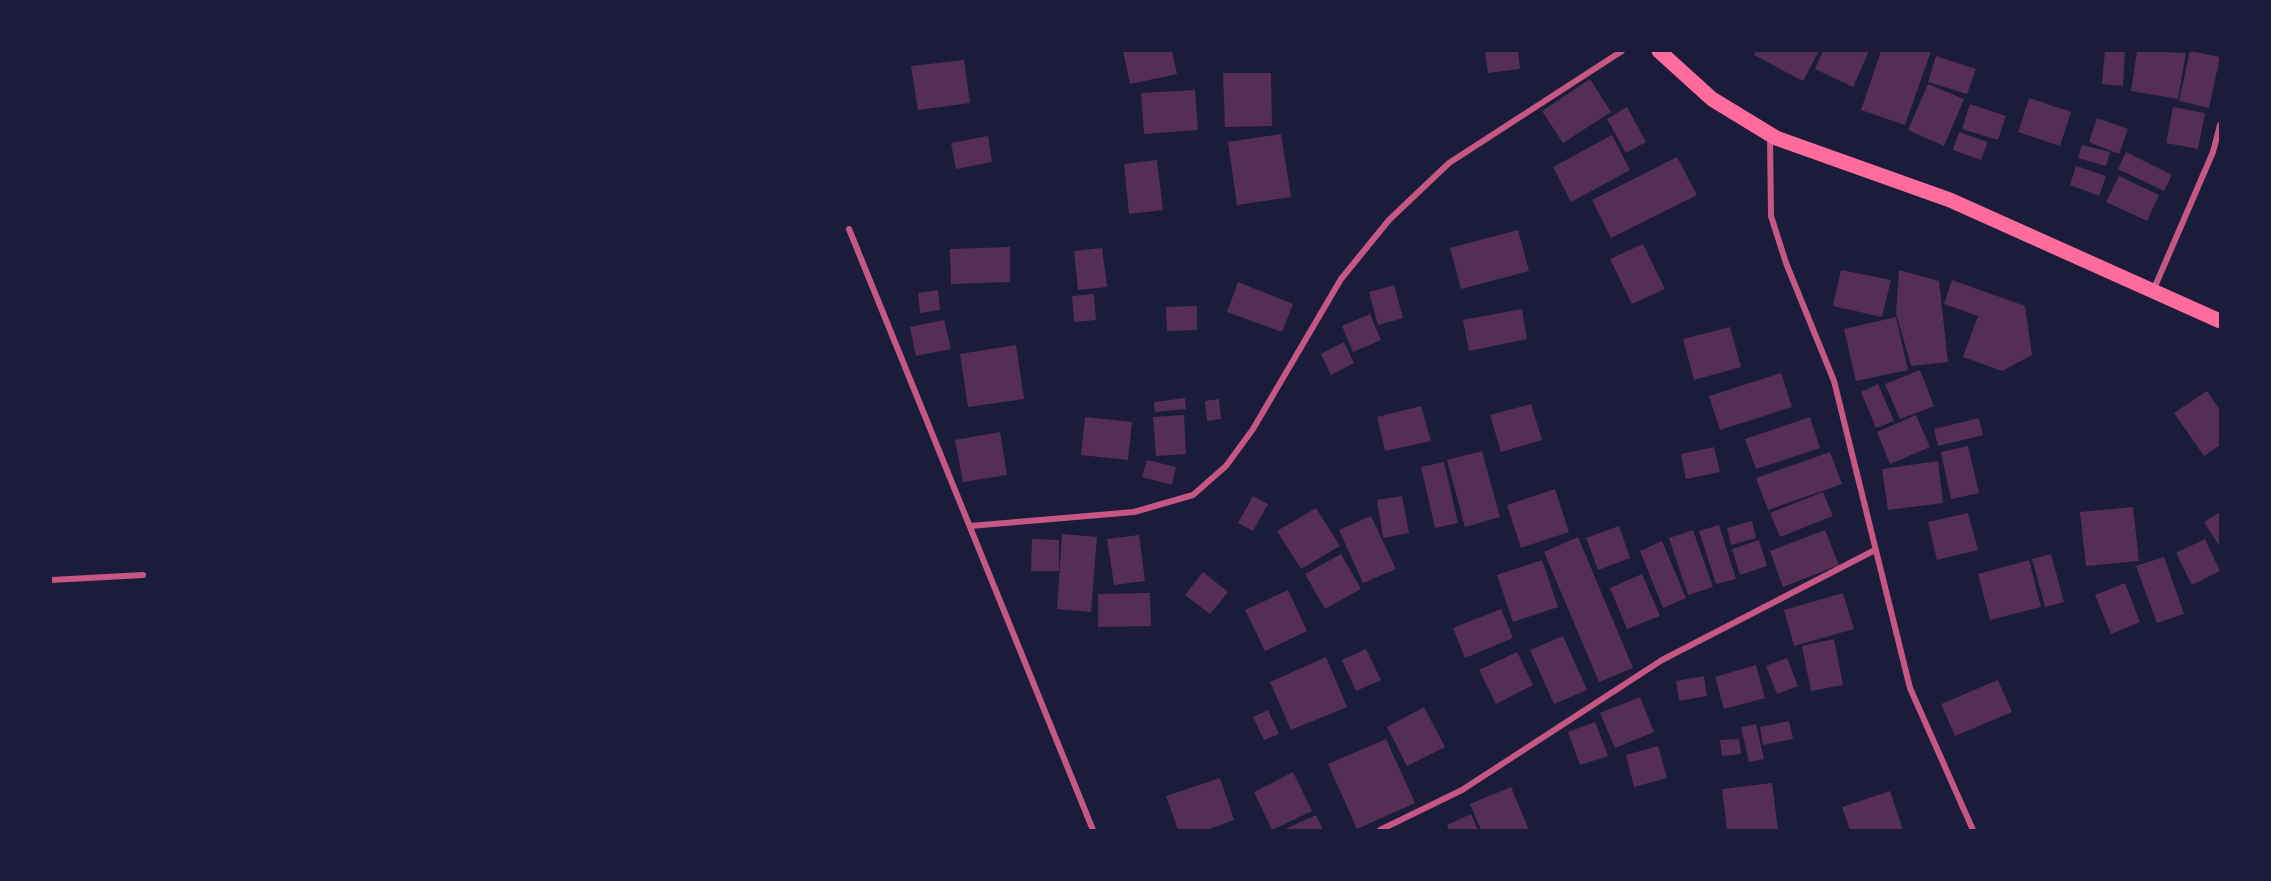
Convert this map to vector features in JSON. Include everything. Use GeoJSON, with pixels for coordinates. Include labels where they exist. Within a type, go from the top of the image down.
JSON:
{"type":"FeatureCollection","features":[{"type":"Feature","properties":{"kind":"main road"},"geometry":{"type":"LineString","coordinates":[[1659,51],[1712,99],[1776,138],[1950,200],[2220,321]]}},
{"type":"Feature","properties":{"kind":"street"},"geometry":{"type":"LineString","coordinates":[[970,526],[1134,512],[1193,495],[1226,466],[1253,429],[1341,279],[1389,220],[1449,163],[1622,51]]}},
{"type":"Feature","properties":{"kind":"street"},"geometry":{"type":"LineString","coordinates":[[2153,291],[2213,152],[2220,125]]}},
{"type":"Feature","properties":{"kind":"street"},"geometry":{"type":"LineString","coordinates":[[1769,133],[1771,216],[1790,273],[1834,381],[1910,688],[1973,830]]}},
{"type":"Feature","properties":{"kind":"street"},"geometry":{"type":"LineString","coordinates":[[849,229],[1093,830]]}},
{"type":"Feature","properties":{"kind":"street"},"geometry":{"type":"LineString","coordinates":[[1380,830],[1462,790],[1662,660],[1875,550]]}},
{"type":"Feature","properties":{"kind":"street"},"geometry":{"type":"LineString","coordinates":[[51,580],[143,575]]}},
{"type":"Feature","properties":{"kind":"building"},"geometry":{"type":"Polygon","coordinates":[[[1123,51],[1172,51],[1177,74],[1130,84],[1123,51]]]}},
{"type":"Feature","properties":{"kind":"building"},"geometry":{"type":"Polygon","coordinates":[[[1485,51],[1518,51],[1520,69],[1488,73],[1485,51]]]}},
{"type":"Feature","properties":{"kind":"building"},"geometry":{"type":"Polygon","coordinates":[[[1756,51],[1819,51],[1803,81],[1754,55],[1756,51]]]}},
{"type":"Feature","properties":{"kind":"building"},"geometry":{"type":"Polygon","coordinates":[[[1823,51],[1869,51],[1853,87],[1815,69],[1823,51]]]}},
{"type":"Feature","properties":{"kind":"building"},"geometry":{"type":"Polygon","coordinates":[[[1881,51],[1931,51],[1905,125],[1861,110],[1881,51]]]}},
{"type":"Feature","properties":{"kind":"building"},"geometry":{"type":"Polygon","coordinates":[[[2105,51],[2125,51],[2123,86],[2102,84],[2105,51]]]}},
{"type":"Feature","properties":{"kind":"building"},"geometry":{"type":"Polygon","coordinates":[[[2137,51],[2186,53],[2178,99],[2131,91],[2137,51]]]}},
{"type":"Feature","properties":{"kind":"building"},"geometry":{"type":"Polygon","coordinates":[[[2190,51],[2220,57],[2209,108],[2179,101],[2190,51]]]}},
{"type":"Feature","properties":{"kind":"building"},"geometry":{"type":"Polygon","coordinates":[[[1936,56],[1976,69],[1967,94],[1928,82],[1936,56]]]}},
{"type":"Feature","properties":{"kind":"building"},"geometry":{"type":"Polygon","coordinates":[[[964,60],[970,103],[918,110],[911,66],[964,60]]]}},
{"type":"Feature","properties":{"kind":"building"},"geometry":{"type":"Polygon","coordinates":[[[1223,73],[1271,73],[1272,126],[1225,127],[1223,73]]]}},
{"type":"Feature","properties":{"kind":"building"},"geometry":{"type":"Polygon","coordinates":[[[1590,79],[1611,112],[1563,143],[1542,111],[1590,79]]]}},
{"type":"Feature","properties":{"kind":"building"},"geometry":{"type":"Polygon","coordinates":[[[1928,84],[1964,99],[1944,146],[1908,130],[1928,84]]]}},
{"type":"Feature","properties":{"kind":"building"},"geometry":{"type":"Polygon","coordinates":[[[1195,90],[1198,130],[1144,134],[1141,93],[1195,90]]]}},
{"type":"Feature","properties":{"kind":"building"},"geometry":{"type":"Polygon","coordinates":[[[2029,98],[2071,112],[2060,146],[2018,132],[2029,98]]]}},
{"type":"Feature","properties":{"kind":"building"},"geometry":{"type":"Polygon","coordinates":[[[1970,104],[2006,116],[1998,140],[1962,129],[1970,104]]]}},
{"type":"Feature","properties":{"kind":"building"},"geometry":{"type":"Polygon","coordinates":[[[1627,107],[1646,142],[1626,153],[1607,119],[1627,107]]]}},
{"type":"Feature","properties":{"kind":"building"},"geometry":{"type":"Polygon","coordinates":[[[2173,107],[2205,113],[2198,149],[2166,143],[2173,107]]]}},
{"type":"Feature","properties":{"kind":"building"},"geometry":{"type":"Polygon","coordinates":[[[2097,118],[2128,129],[2119,154],[2089,142],[2097,118]]]}},
{"type":"Feature","properties":{"kind":"building"},"geometry":{"type":"Polygon","coordinates":[[[1959,132],[1988,142],[1981,160],[1953,150],[1959,132]]]}},
{"type":"Feature","properties":{"kind":"building"},"geometry":{"type":"Polygon","coordinates":[[[1281,134],[1291,197],[1237,205],[1228,142],[1281,134]]]}},
{"type":"Feature","properties":{"kind":"building"},"geometry":{"type":"Polygon","coordinates":[[[1612,135],[1630,170],[1571,202],[1553,167],[1612,135]]]}},
{"type":"Feature","properties":{"kind":"building"},"geometry":{"type":"Polygon","coordinates":[[[988,136],[992,162],[956,169],[951,143],[988,136]]]}},
{"type":"Feature","properties":{"kind":"building"},"geometry":{"type":"Polygon","coordinates":[[[2082,145],[2110,152],[2106,166],[2078,158],[2082,145]]]}},
{"type":"Feature","properties":{"kind":"building"},"geometry":{"type":"Polygon","coordinates":[[[2126,152],[2172,175],[2164,191],[2118,169],[2126,152]]]}},
{"type":"Feature","properties":{"kind":"building"},"geometry":{"type":"Polygon","coordinates":[[[1677,157],[1697,195],[1611,238],[1592,200],[1677,157]]]}},
{"type":"Feature","properties":{"kind":"building"},"geometry":{"type":"Polygon","coordinates":[[[1157,160],[1163,210],[1129,214],[1124,164],[1157,160]]]}},
{"type":"Feature","properties":{"kind":"building"},"geometry":{"type":"Polygon","coordinates":[[[2076,166],[2106,176],[2099,196],[2070,185],[2076,166]]]}},
{"type":"Feature","properties":{"kind":"building"},"geometry":{"type":"Polygon","coordinates":[[[2119,176],[2159,195],[2147,221],[2106,202],[2119,176]]]}},
{"type":"Feature","properties":{"kind":"building"},"geometry":{"type":"Polygon","coordinates":[[[1518,230],[1529,271],[1461,289],[1450,248],[1518,230]]]}},
{"type":"Feature","properties":{"kind":"building"},"geometry":{"type":"Polygon","coordinates":[[[1643,244],[1665,289],[1632,304],[1610,259],[1643,244]]]}},
{"type":"Feature","properties":{"kind":"building"},"geometry":{"type":"Polygon","coordinates":[[[1010,247],[1010,282],[951,284],[950,249],[1010,247]]]}},
{"type":"Feature","properties":{"kind":"building"},"geometry":{"type":"Polygon","coordinates":[[[1102,248],[1107,287],[1078,290],[1074,251],[1102,248]]]}},
{"type":"Feature","properties":{"kind":"building"},"geometry":{"type":"Polygon","coordinates":[[[1841,270],[1891,280],[1882,317],[1833,306],[1841,270]]]}},
{"type":"Feature","properties":{"kind":"building"},"geometry":{"type":"Polygon","coordinates":[[[1899,270],[1939,281],[1948,362],[1911,366],[1896,313],[1899,270]]]}},
{"type":"Feature","properties":{"kind":"building"},"geometry":{"type":"Polygon","coordinates":[[[1952,280],[2025,306],[2032,355],[2002,371],[1963,357],[1978,316],[1944,304],[1952,280]]]}},
{"type":"Feature","properties":{"kind":"building"},"geometry":{"type":"Polygon","coordinates":[[[1238,282],[1293,304],[1282,332],[1227,312],[1238,282]]]}},
{"type":"Feature","properties":{"kind":"building"},"geometry":{"type":"Polygon","coordinates":[[[1394,285],[1403,318],[1378,325],[1369,292],[1394,285]]]}},
{"type":"Feature","properties":{"kind":"building"},"geometry":{"type":"Polygon","coordinates":[[[938,290],[940,310],[920,313],[918,293],[938,290]]]}},
{"type":"Feature","properties":{"kind":"building"},"geometry":{"type":"Polygon","coordinates":[[[1094,294],[1096,320],[1074,322],[1072,296],[1094,294]]]}},
{"type":"Feature","properties":{"kind":"building"},"geometry":{"type":"Polygon","coordinates":[[[1197,306],[1197,330],[1167,331],[1166,307],[1197,306]]]}},
{"type":"Feature","properties":{"kind":"building"},"geometry":{"type":"Polygon","coordinates":[[[1522,309],[1527,339],[1469,351],[1463,320],[1522,309]]]}},
{"type":"Feature","properties":{"kind":"building"},"geometry":{"type":"Polygon","coordinates":[[[1370,314],[1381,340],[1353,352],[1342,326],[1370,314]]]}},
{"type":"Feature","properties":{"kind":"building"},"geometry":{"type":"Polygon","coordinates":[[[1896,317],[1908,370],[1856,381],[1844,329],[1896,317]]]}},
{"type":"Feature","properties":{"kind":"building"},"geometry":{"type":"Polygon","coordinates":[[[944,320],[951,349],[916,356],[910,327],[944,320]]]}},
{"type":"Feature","properties":{"kind":"building"},"geometry":{"type":"Polygon","coordinates":[[[1730,327],[1741,367],[1694,380],[1683,339],[1730,327]]]}},
{"type":"Feature","properties":{"kind":"building"},"geometry":{"type":"Polygon","coordinates":[[[1344,342],[1354,363],[1331,375],[1321,354],[1344,342]]]}},
{"type":"Feature","properties":{"kind":"building"},"geometry":{"type":"Polygon","coordinates":[[[1016,345],[1024,399],[968,407],[960,354],[1016,345]]]}},
{"type":"Feature","properties":{"kind":"building"},"geometry":{"type":"Polygon","coordinates":[[[1920,370],[1934,406],[1900,419],[1885,384],[1920,370]]]}},
{"type":"Feature","properties":{"kind":"building"},"geometry":{"type":"Polygon","coordinates":[[[1781,373],[1792,407],[1720,430],[1709,396],[1781,373]]]}},
{"type":"Feature","properties":{"kind":"building"},"geometry":{"type":"Polygon","coordinates":[[[1878,384],[1894,421],[1876,428],[1861,392],[1878,384]]]}},
{"type":"Feature","properties":{"kind":"building"},"geometry":{"type":"Polygon","coordinates":[[[2207,391],[2220,410],[2220,445],[2204,456],[2174,413],[2207,391]]]}},
{"type":"Feature","properties":{"kind":"building"},"geometry":{"type":"Polygon","coordinates":[[[1185,398],[1186,409],[1155,412],[1154,402],[1185,398]]]}},
{"type":"Feature","properties":{"kind":"building"},"geometry":{"type":"Polygon","coordinates":[[[1219,399],[1221,419],[1207,421],[1205,401],[1219,399]]]}},
{"type":"Feature","properties":{"kind":"building"},"geometry":{"type":"Polygon","coordinates":[[[1531,404],[1542,440],[1501,452],[1490,415],[1531,404]]]}},
{"type":"Feature","properties":{"kind":"building"},"geometry":{"type":"Polygon","coordinates":[[[1421,406],[1431,441],[1385,451],[1377,417],[1421,406]]]}},
{"type":"Feature","properties":{"kind":"building"},"geometry":{"type":"Polygon","coordinates":[[[1184,415],[1186,454],[1156,456],[1153,417],[1184,415]]]}},
{"type":"Feature","properties":{"kind":"building"},"geometry":{"type":"Polygon","coordinates":[[[1916,415],[1930,447],[1890,464],[1877,432],[1916,415]]]}},
{"type":"Feature","properties":{"kind":"building"},"geometry":{"type":"Polygon","coordinates":[[[1085,417],[1132,422],[1128,460],[1081,455],[1085,417]]]}},
{"type":"Feature","properties":{"kind":"building"},"geometry":{"type":"Polygon","coordinates":[[[1810,417],[1820,448],[1756,469],[1745,439],[1810,417]]]}},
{"type":"Feature","properties":{"kind":"building"},"geometry":{"type":"Polygon","coordinates":[[[1979,418],[1983,435],[1938,446],[1934,429],[1979,418]]]}},
{"type":"Feature","properties":{"kind":"building"},"geometry":{"type":"Polygon","coordinates":[[[1000,432],[1007,475],[963,482],[955,440],[1000,432]]]}},
{"type":"Feature","properties":{"kind":"building"},"geometry":{"type":"Polygon","coordinates":[[[1968,446],[1979,493],[1951,499],[1941,452],[1968,446]]]}},
{"type":"Feature","properties":{"kind":"building"},"geometry":{"type":"Polygon","coordinates":[[[1714,447],[1720,472],[1686,479],[1681,454],[1714,447]]]}},
{"type":"Feature","properties":{"kind":"building"},"geometry":{"type":"Polygon","coordinates":[[[1482,451],[1500,517],[1465,527],[1447,460],[1482,451]]]}},
{"type":"Feature","properties":{"kind":"building"},"geometry":{"type":"Polygon","coordinates":[[[1830,452],[1842,484],[1768,510],[1756,478],[1830,452]]]}},
{"type":"Feature","properties":{"kind":"building"},"geometry":{"type":"Polygon","coordinates":[[[1147,460],[1176,467],[1172,485],[1142,477],[1147,460]]]}},
{"type":"Feature","properties":{"kind":"building"},"geometry":{"type":"Polygon","coordinates":[[[1938,461],[1943,503],[1888,510],[1882,469],[1938,461]]]}},
{"type":"Feature","properties":{"kind":"building"},"geometry":{"type":"Polygon","coordinates":[[[1444,462],[1458,523],[1435,528],[1421,467],[1444,462]]]}},
{"type":"Feature","properties":{"kind":"building"},"geometry":{"type":"Polygon","coordinates":[[[1555,489],[1569,532],[1521,548],[1507,505],[1555,489]]]}},
{"type":"Feature","properties":{"kind":"building"},"geometry":{"type":"Polygon","coordinates":[[[1823,492],[1833,516],[1780,537],[1770,513],[1823,492]]]}},
{"type":"Feature","properties":{"kind":"building"},"geometry":{"type":"Polygon","coordinates":[[[1253,496],[1268,504],[1253,531],[1238,523],[1253,496]]]}},
{"type":"Feature","properties":{"kind":"building"},"geometry":{"type":"Polygon","coordinates":[[[1402,496],[1409,533],[1383,538],[1377,500],[1402,496]]]}},
{"type":"Feature","properties":{"kind":"building"},"geometry":{"type":"Polygon","coordinates":[[[2133,507],[2139,561],[2086,566],[2080,512],[2133,507]]]}},
{"type":"Feature","properties":{"kind":"building"},"geometry":{"type":"Polygon","coordinates":[[[1316,508],[1340,546],[1301,569],[1277,531],[1316,508]]]}},
{"type":"Feature","properties":{"kind":"building"},"geometry":{"type":"Polygon","coordinates":[[[2220,512],[2220,547],[2204,522],[2220,512]]]}},
{"type":"Feature","properties":{"kind":"building"},"geometry":{"type":"Polygon","coordinates":[[[1968,513],[1978,550],[1937,560],[1928,522],[1968,513]]]}},
{"type":"Feature","properties":{"kind":"building"},"geometry":{"type":"Polygon","coordinates":[[[1371,516],[1396,569],[1363,583],[1339,530],[1371,516]]]}},
{"type":"Feature","properties":{"kind":"building"},"geometry":{"type":"Polygon","coordinates":[[[1752,521],[1756,538],[1731,545],[1727,528],[1752,521]]]}},
{"type":"Feature","properties":{"kind":"building"},"geometry":{"type":"Polygon","coordinates":[[[1719,525],[1736,579],[1716,584],[1699,531],[1719,525]]]}},
{"type":"Feature","properties":{"kind":"building"},"geometry":{"type":"Polygon","coordinates":[[[1619,526],[1630,558],[1598,570],[1586,538],[1619,526]]]}},
{"type":"Feature","properties":{"kind":"building"},"geometry":{"type":"Polygon","coordinates":[[[1693,530],[1713,587],[1688,595],[1669,538],[1693,530]]]}},
{"type":"Feature","properties":{"kind":"building"},"geometry":{"type":"Polygon","coordinates":[[[1825,530],[1839,565],[1783,587],[1770,551],[1825,530]]]}},
{"type":"Feature","properties":{"kind":"building"},"geometry":{"type":"Polygon","coordinates":[[[1062,534],[1097,537],[1091,612],[1057,609],[1062,534]]]}},
{"type":"Feature","properties":{"kind":"building"},"geometry":{"type":"Polygon","coordinates":[[[1139,535],[1145,581],[1114,585],[1107,539],[1139,535]]]}},
{"type":"Feature","properties":{"kind":"building"},"geometry":{"type":"Polygon","coordinates":[[[1578,537],[1633,668],[1599,682],[1544,552],[1578,537]]]}},
{"type":"Feature","properties":{"kind":"building"},"geometry":{"type":"Polygon","coordinates":[[[1032,539],[1059,540],[1059,571],[1031,571],[1032,539]]]}},
{"type":"Feature","properties":{"kind":"building"},"geometry":{"type":"Polygon","coordinates":[[[2205,539],[2220,571],[2192,585],[2176,553],[2205,539]]]}},
{"type":"Feature","properties":{"kind":"building"},"geometry":{"type":"Polygon","coordinates":[[[1759,540],[1767,566],[1740,575],[1732,549],[1759,540]]]}},
{"type":"Feature","properties":{"kind":"building"},"geometry":{"type":"Polygon","coordinates":[[[1662,541],[1686,598],[1663,608],[1640,551],[1662,541]]]}},
{"type":"Feature","properties":{"kind":"building"},"geometry":{"type":"Polygon","coordinates":[[[1341,554],[1361,589],[1325,609],[1305,574],[1341,554]]]}},
{"type":"Feature","properties":{"kind":"building"},"geometry":{"type":"Polygon","coordinates":[[[2051,554],[2064,602],[2045,607],[2032,559],[2051,554]]]}},
{"type":"Feature","properties":{"kind":"building"},"geometry":{"type":"Polygon","coordinates":[[[2164,557],[2184,614],[2157,623],[2136,566],[2164,557]]]}},
{"type":"Feature","properties":{"kind":"building"},"geometry":{"type":"Polygon","coordinates":[[[1542,560],[1558,607],[1513,622],[1497,575],[1542,560]]]}},
{"type":"Feature","properties":{"kind":"building"},"geometry":{"type":"Polygon","coordinates":[[[2029,560],[2041,607],[1990,620],[1978,574],[2029,560]]]}},
{"type":"Feature","properties":{"kind":"building"},"geometry":{"type":"Polygon","coordinates":[[[1203,572],[1228,592],[1210,614],[1185,595],[1203,572]]]}},
{"type":"Feature","properties":{"kind":"building"},"geometry":{"type":"Polygon","coordinates":[[[1642,574],[1660,616],[1627,629],[1610,588],[1642,574]]]}},
{"type":"Feature","properties":{"kind":"building"},"geometry":{"type":"Polygon","coordinates":[[[2125,583],[2140,622],[2111,634],[2095,595],[2125,583]]]}},
{"type":"Feature","properties":{"kind":"building"},"geometry":{"type":"Polygon","coordinates":[[[1288,590],[1307,631],[1265,651],[1245,610],[1288,590]]]}},
{"type":"Feature","properties":{"kind":"building"},"geometry":{"type":"Polygon","coordinates":[[[1150,593],[1151,626],[1098,627],[1098,594],[1150,593]]]}},
{"type":"Feature","properties":{"kind":"building"},"geometry":{"type":"Polygon","coordinates":[[[1843,593],[1854,629],[1794,646],[1784,610],[1843,593]]]}},
{"type":"Feature","properties":{"kind":"building"},"geometry":{"type":"Polygon","coordinates":[[[1501,609],[1513,638],[1465,658],[1453,628],[1501,609]]]}},
{"type":"Feature","properties":{"kind":"building"},"geometry":{"type":"Polygon","coordinates":[[[1563,636],[1587,690],[1554,704],[1530,650],[1563,636]]]}},
{"type":"Feature","properties":{"kind":"building"},"geometry":{"type":"Polygon","coordinates":[[[1834,639],[1843,685],[1811,691],[1802,646],[1834,639]]]}},
{"type":"Feature","properties":{"kind":"building"},"geometry":{"type":"Polygon","coordinates":[[[1366,649],[1381,680],[1356,691],[1342,660],[1366,649]]]}},
{"type":"Feature","properties":{"kind":"building"},"geometry":{"type":"Polygon","coordinates":[[[1517,652],[1533,685],[1496,704],[1479,670],[1517,652]]]}},
{"type":"Feature","properties":{"kind":"building"},"geometry":{"type":"Polygon","coordinates":[[[1326,657],[1347,707],[1291,730],[1270,682],[1326,657]]]}},
{"type":"Feature","properties":{"kind":"building"},"geometry":{"type":"Polygon","coordinates":[[[1787,658],[1798,686],[1777,694],[1766,666],[1787,658]]]}},
{"type":"Feature","properties":{"kind":"building"},"geometry":{"type":"Polygon","coordinates":[[[1756,665],[1765,698],[1724,709],[1715,677],[1756,665]]]}},
{"type":"Feature","properties":{"kind":"building"},"geometry":{"type":"Polygon","coordinates":[[[1704,676],[1707,696],[1679,701],[1676,681],[1704,676]]]}},
{"type":"Feature","properties":{"kind":"building"},"geometry":{"type":"Polygon","coordinates":[[[1998,680],[2012,712],[1955,736],[1941,704],[1998,680]]]}},
{"type":"Feature","properties":{"kind":"building"},"geometry":{"type":"Polygon","coordinates":[[[1640,697],[1654,732],[1615,748],[1600,713],[1640,697]]]}},
{"type":"Feature","properties":{"kind":"building"},"geometry":{"type":"Polygon","coordinates":[[[1424,707],[1445,747],[1407,766],[1387,727],[1424,707]]]}},
{"type":"Feature","properties":{"kind":"building"},"geometry":{"type":"Polygon","coordinates":[[[1268,710],[1279,734],[1264,740],[1253,717],[1268,710]]]}},
{"type":"Feature","properties":{"kind":"building"},"geometry":{"type":"Polygon","coordinates":[[[1789,721],[1793,739],[1763,745],[1760,727],[1789,721]]]}},
{"type":"Feature","properties":{"kind":"building"},"geometry":{"type":"Polygon","coordinates":[[[1595,722],[1608,756],[1580,765],[1568,732],[1595,722]]]}},
{"type":"Feature","properties":{"kind":"building"},"geometry":{"type":"Polygon","coordinates":[[[1756,724],[1764,759],[1749,762],[1741,727],[1756,724]]]}},
{"type":"Feature","properties":{"kind":"building"},"geometry":{"type":"Polygon","coordinates":[[[1386,739],[1415,803],[1357,829],[1328,764],[1386,739]]]}},
{"type":"Feature","properties":{"kind":"building"},"geometry":{"type":"Polygon","coordinates":[[[1739,739],[1741,754],[1722,756],[1720,740],[1739,739]]]}},
{"type":"Feature","properties":{"kind":"building"},"geometry":{"type":"Polygon","coordinates":[[[1658,746],[1667,778],[1634,787],[1626,755],[1658,746]]]}},
{"type":"Feature","properties":{"kind":"building"},"geometry":{"type":"Polygon","coordinates":[[[1293,772],[1312,811],[1272,830],[1254,792],[1293,772]]]}},
{"type":"Feature","properties":{"kind":"building"},"geometry":{"type":"Polygon","coordinates":[[[1220,778],[1234,820],[1206,830],[1178,830],[1166,796],[1220,778]]]}},
{"type":"Feature","properties":{"kind":"building"},"geometry":{"type":"Polygon","coordinates":[[[1772,783],[1778,830],[1727,830],[1722,789],[1772,783]]]}},
{"type":"Feature","properties":{"kind":"building"},"geometry":{"type":"Polygon","coordinates":[[[1511,787],[1529,830],[1481,830],[1470,804],[1511,787]]]}},
{"type":"Feature","properties":{"kind":"building"},"geometry":{"type":"Polygon","coordinates":[[[1890,791],[1903,830],[1850,830],[1842,807],[1890,791]]]}},
{"type":"Feature","properties":{"kind":"building"},"geometry":{"type":"Polygon","coordinates":[[[1471,814],[1478,830],[1449,830],[1447,825],[1471,814]]]}},
{"type":"Feature","properties":{"kind":"building"},"geometry":{"type":"Polygon","coordinates":[[[1316,815],[1323,830],[1283,830],[1316,815]]]}}]}
